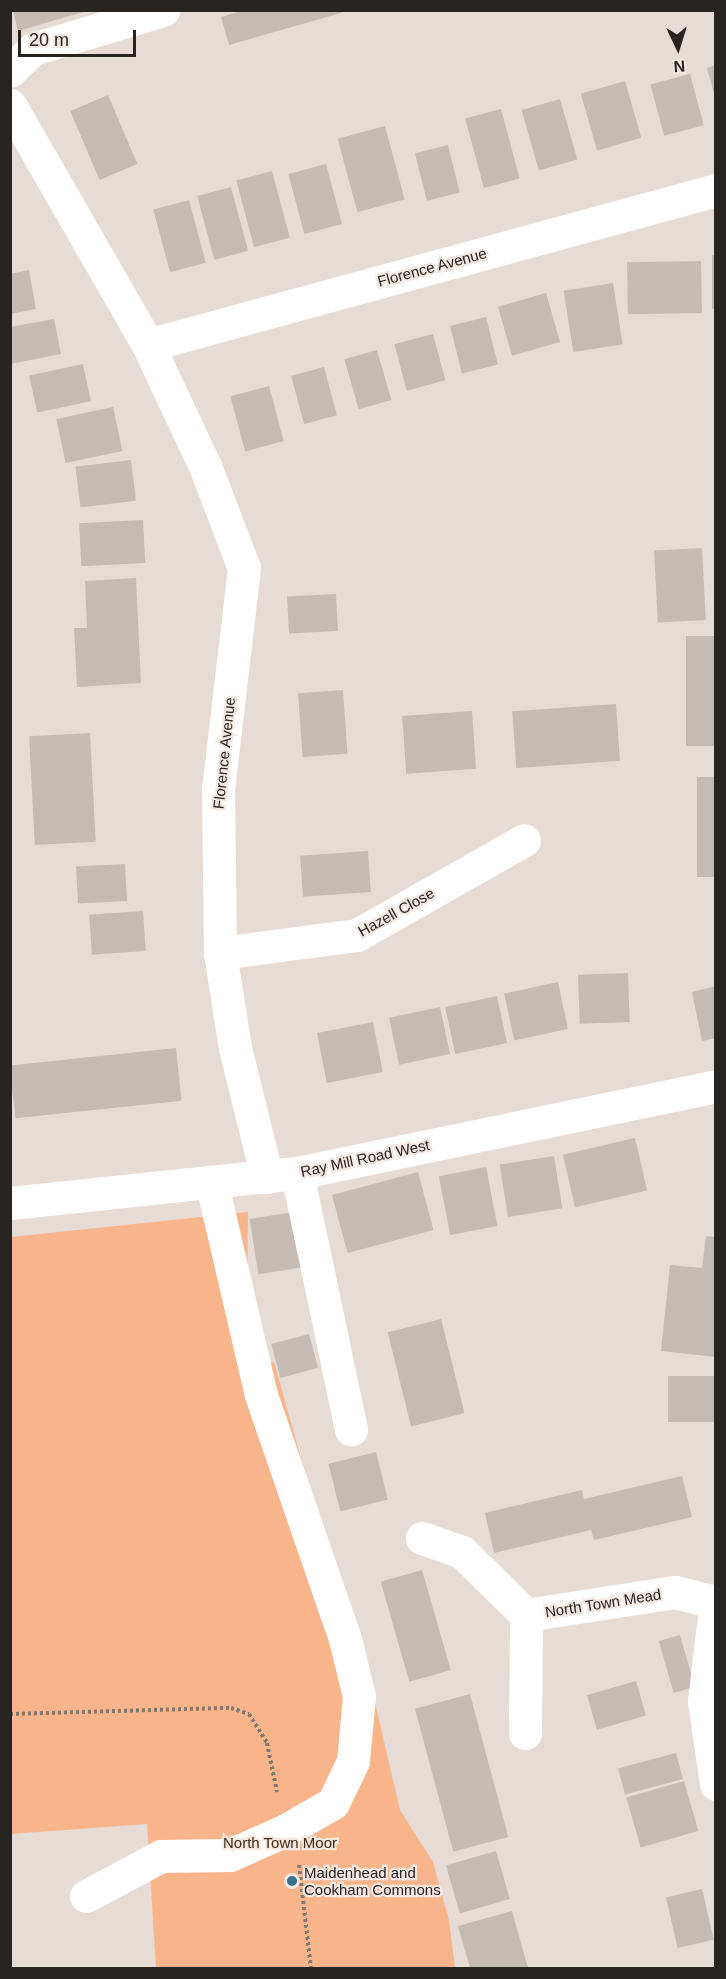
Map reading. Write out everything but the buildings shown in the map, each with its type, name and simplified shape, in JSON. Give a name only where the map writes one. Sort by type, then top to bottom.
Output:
[{"type":"street","points":[[10,71],[33,49],[163,10]]},
{"type":"street","name":"Florence Avenue","points":[[10,105],[148,345],[205,466],[244,568],[218,788],[220,953],[235,1048],[282,1175],[351,1430]]},
{"type":"street","name":"Florence Avenue","points":[[148,345],[716,190]]},
{"type":"street","name":"Hazell Close","points":[[220,953],[357,935],[524,840]]},
{"type":"street","name":"Ray Mill Road West","points":[[10,1203],[282,1175],[716,1086]]},
{"type":"street","points":[[86,1896],[161,1856],[230,1855],[286,1830],[333,1803],[353,1761],[359,1696],[345,1639],[261,1395],[212,1184]]},
{"type":"street","name":"North Town Mead","points":[[422,1539],[462,1552],[526,1615],[525,1733]]},
{"type":"street","name":"North Town Mead","points":[[526,1615],[675,1592],[715,1601]]},
{"type":"street","points":[[715,1601],[704,1701],[716,1784]]},
{"type":"path","points":[[10,1714],[231,1708],[249,1714],[267,1743],[286,1830],[299,1864],[311,1968]]},
{"type":"green space","name":"North Town Moor","points":[[248,1212],[247,1303],[263,1367],[274,1362],[306,1476],[358,1629],[400,1810],[433,1862],[449,1920],[455,1968],[156,1968],[147,1824],[11,1834],[11,1237]]},
{"type":"place","name":"Maidenhead and Cookham Commons","points":[[292,1881]]}]
